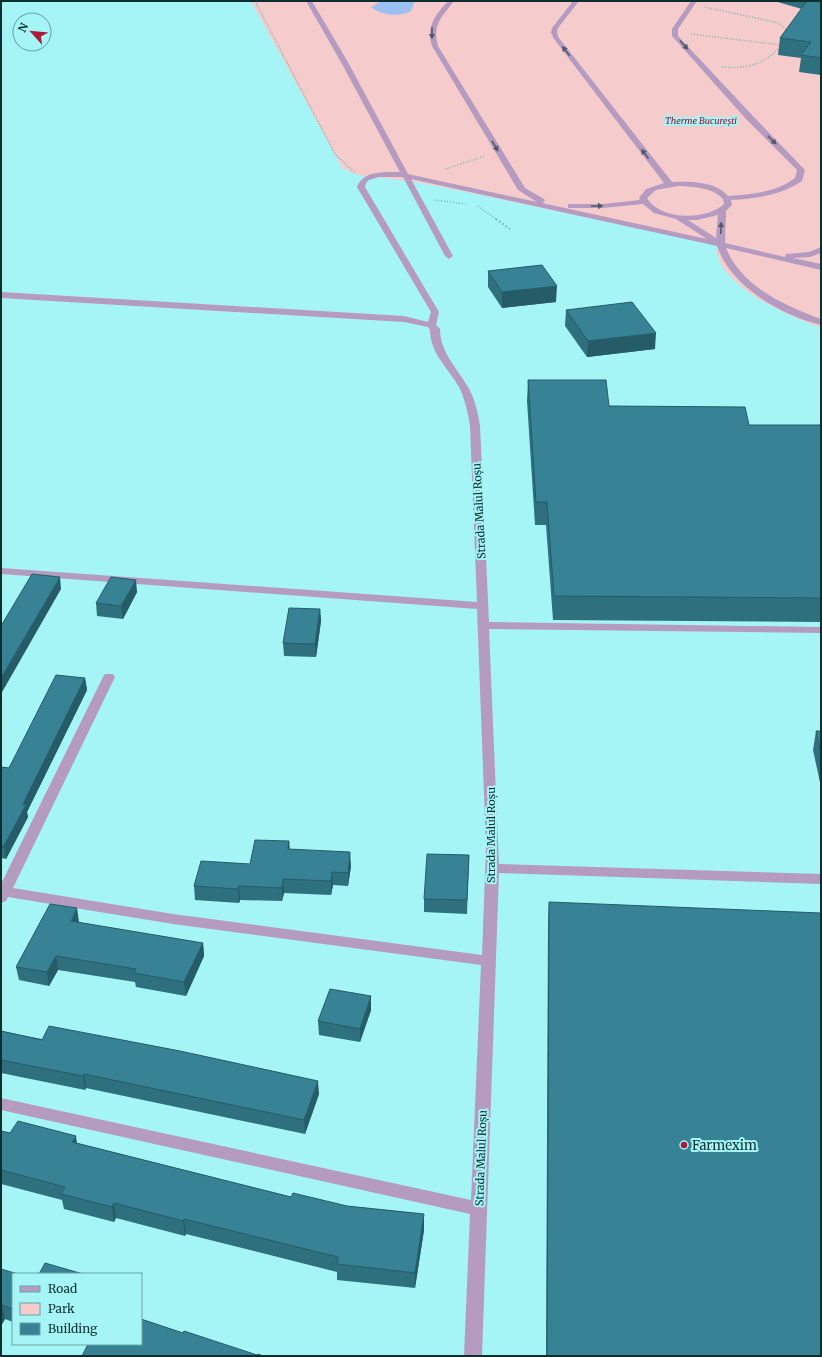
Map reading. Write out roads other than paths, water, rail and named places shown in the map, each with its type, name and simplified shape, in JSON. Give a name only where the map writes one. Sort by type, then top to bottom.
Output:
[{"type":"street","points":[[309,1],[346,62],[404,175],[449,256]]},
{"type":"street","points":[[451,1],[435,19],[432,27],[432,38],[498,152],[522,190],[536,199],[554,204],[581,207],[644,202],[656,212],[679,217],[704,216],[722,211],[728,205],[727,198]]},
{"type":"street","points":[[576,1],[555,28],[554,33],[556,38],[669,184]]},
{"type":"street","points":[[644,202],[643,198],[648,191],[669,184],[704,186],[727,198],[769,194],[784,190],[800,179],[801,170],[749,117],[675,36],[674,31],[692,3]]},
{"type":"street","name":"Strada Malul Roșu","points":[[404,175],[377,175],[363,181],[361,187],[435,312],[431,325],[435,329],[435,338],[439,350],[464,388],[473,412],[475,426],[493,848],[473,1356]]},
{"type":"street","points":[[404,175],[821,267]]},
{"type":"street","points":[[722,211],[721,245],[732,269],[751,286],[780,304],[821,322]]},
{"type":"street","points":[[679,217],[721,245]]},
{"type":"street","points":[[778,257],[810,254],[821,250]]},
{"type":"street","points":[[1,295],[404,319],[431,325]]},
{"type":"street","points":[[1,571],[483,606]]},
{"type":"street","points":[[484,625],[821,630]]},
{"type":"street","points":[[109,677],[2,894],[181,920],[488,961]]},
{"type":"street","points":[[492,868],[821,879]]},
{"type":"street","points":[[1,1104],[479,1209]]},
{"type":"water","points":[[381,1],[415,1],[411,11],[391,15],[380,12],[371,7]]},
{"type":"place","name":"Farmexim","points":[[684,1145]]},
{"type":"park label","name":"Therme București","points":[[701,120]]}]
